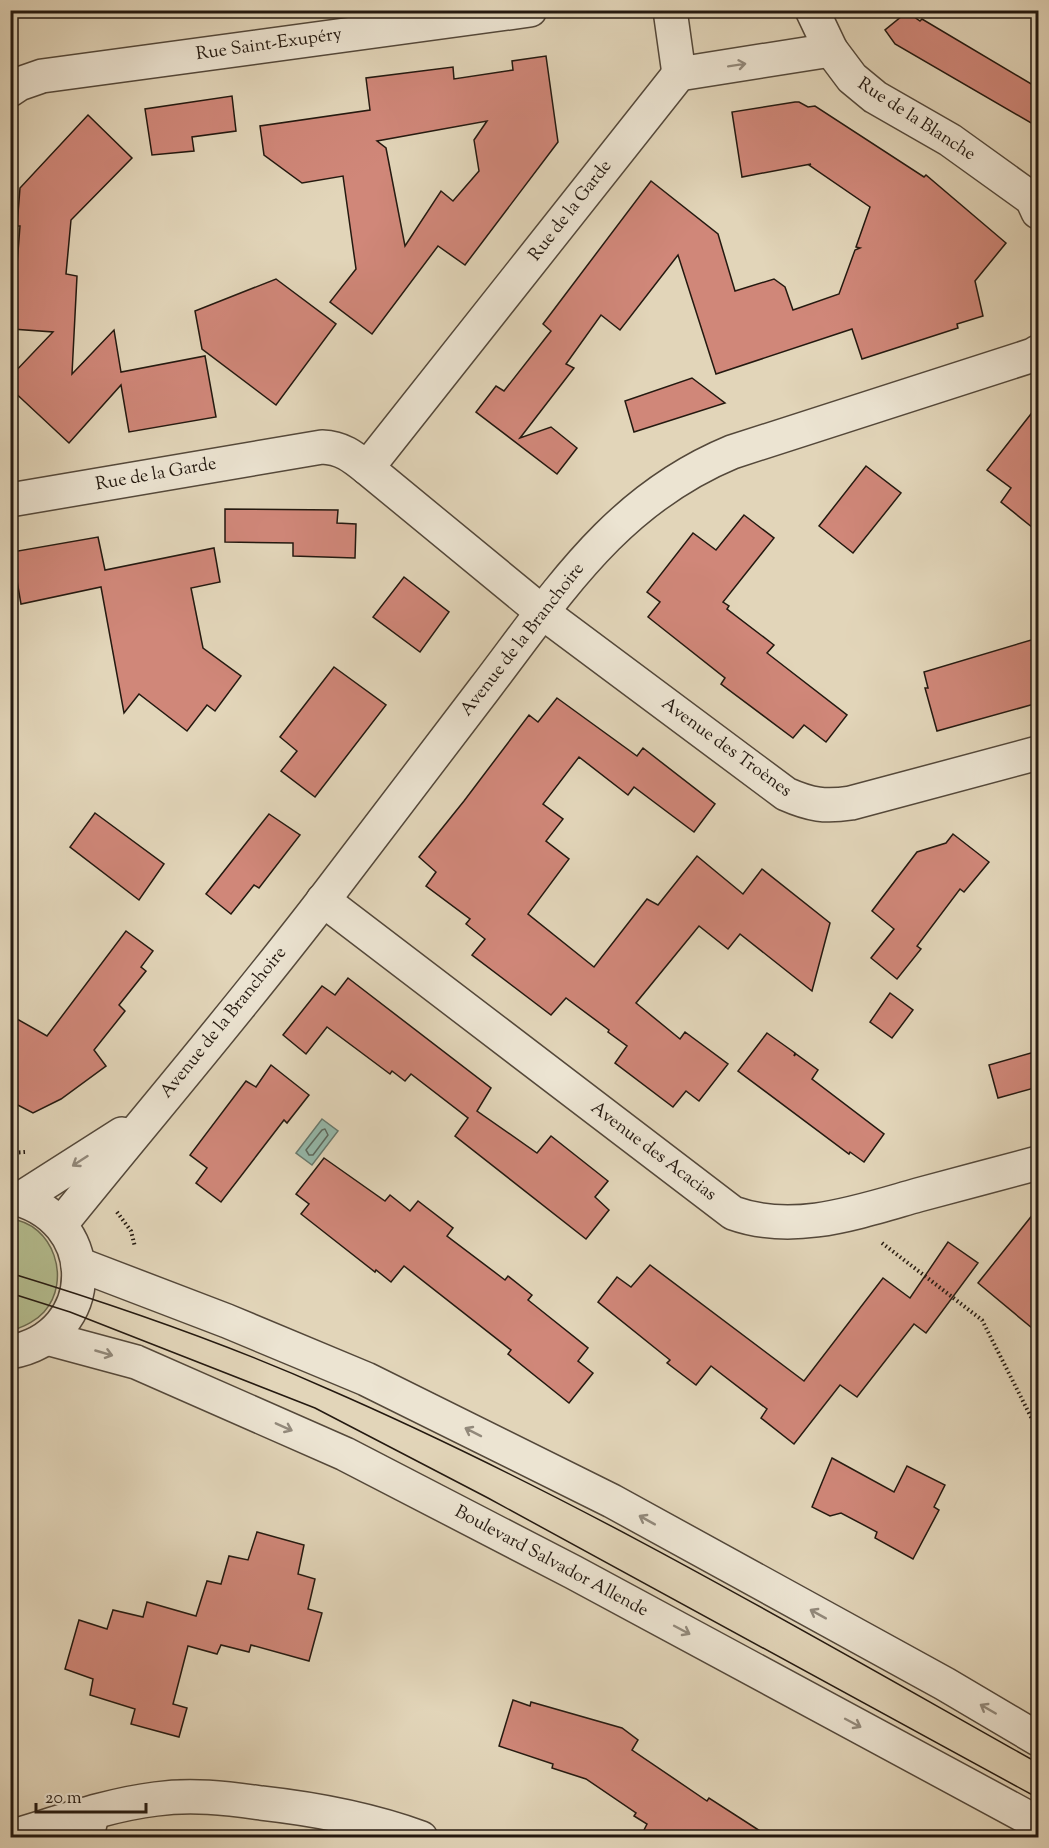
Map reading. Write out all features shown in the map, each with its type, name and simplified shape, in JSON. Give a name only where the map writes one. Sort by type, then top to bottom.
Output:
[{"type":"street","name":"Rue Saint-Exupéry","points":[[10,90],[19,84],[42,76],[530,10]]},
{"type":"street","points":[[670,10],[680,74],[831,50]]},
{"type":"street","name":"Rue de la Blanche","points":[[812,10],[831,50],[852,78],[875,97],[950,140],[1032,199],[1038,212]]},
{"type":"street","name":"Rue de la Garde","points":[[367,468],[680,74]]},
{"type":"street","name":"Avenue de la Branchoire","points":[[61,1224],[323,900],[542,612],[617,525],[644,502],[702,464],[732,452],[1038,352]]},
{"type":"street","name":"Rue de la Garde","points":[[10,500],[322,447],[335,448],[349,453],[542,612]]},
{"type":"street","name":"Avenue des Troènes","points":[[542,612],[786,794],[811,804],[824,806],[851,803],[1038,753]]},
{"type":"street","name":"Avenue des Acacias","points":[[323,900],[733,1214],[757,1221],[784,1223],[845,1215],[1038,1162]]},
{"type":"street","name":"Avenue de la Branchoire","points":[[15,1198],[147,1118]]},
{"type":"street","points":[[10,1353],[26,1349],[47,1338],[60,1326],[74,1303],[79,1278],[72,1243],[61,1224],[43,1209],[15,1198]]},
{"type":"street","points":[[78,1264],[227,1321],[366,1379],[612,1501],[945,1684],[1038,1739]]},
{"type":"street","name":"Boulevard Salvador Allende","points":[[47,1338],[136,1362],[345,1454],[584,1578],[1038,1823]]},
{"type":"street","points":[[10,1837],[98,1824],[156,1799],[214,1797],[301,1808],[390,1826],[421,1838]]},
{"type":"path","points":[[845,1215],[982,1320],[1038,1427]]},
{"type":"shaded area","points":[[10,1219],[25,1223],[38,1231],[54,1255],[57,1270],[57,1285],[44,1312],[33,1321],[12,1331]]},
{"type":"water","points":[[322,1119],[338,1131],[312,1165],[296,1153]]},
{"type":"building","points":[[907,12],[1038,88],[1038,127],[895,44],[885,30]]},
{"type":"building","points":[[546,56],[558,142],[465,265],[438,246],[372,334],[330,302],[356,269],[343,176],[302,183],[264,155],[260,126],[370,110],[366,78],[453,67],[454,79],[513,70],[512,61]],"holes":[[[487,121],[474,140],[479,171],[453,201],[441,191],[405,246],[386,148],[377,141]]]},
{"type":"building","points":[[232,96],[236,131],[192,137],[194,151],[152,155],[145,109]]},
{"type":"building","points":[[795,102],[808,107],[815,106],[924,177],[926,175],[1006,243],[975,281],[983,316],[957,324],[958,328],[862,359],[852,329],[716,374],[678,255],[620,330],[601,315],[566,364],[574,368],[520,438],[551,427],[577,448],[557,474],[476,412],[496,386],[504,391],[551,331],[543,324],[651,181],[718,234],[735,291],[774,279],[785,287],[793,310],[839,294],[855,250],[860,248],[856,247],[870,207],[809,165],[811,164],[742,177],[732,112]]},
{"type":"building","points":[[88,115],[132,158],[71,220],[66,274],[77,276],[72,374],[114,330],[121,372],[205,356],[216,417],[129,432],[121,385],[69,443],[10,388],[10,377],[53,332],[12,329],[20,226],[17,226],[20,188]]},
{"type":"building","points":[[276,279],[336,324],[276,405],[202,349],[195,311]]},
{"type":"building","points":[[692,378],[725,403],[634,432],[625,401]]},
{"type":"building","points":[[1038,405],[1038,532],[1001,502],[1011,488],[987,470]]},
{"type":"building","points":[[866,466],[901,493],[853,553],[819,526]]},
{"type":"building","points":[[225,509],[338,510],[337,523],[356,524],[355,558],[293,556],[293,543],[225,542]]},
{"type":"building","points":[[744,515],[774,538],[723,602],[729,606],[727,609],[774,645],[767,653],[847,715],[826,742],[804,725],[793,738],[721,684],[725,678],[648,617],[660,602],[647,592],[693,533],[716,550]]},
{"type":"building","points":[[98,537],[105,570],[214,548],[220,582],[191,588],[203,648],[241,676],[215,711],[207,705],[187,731],[139,694],[124,713],[101,587],[21,604],[12,552]]},
{"type":"building","points":[[404,577],[449,612],[420,652],[373,617]]},
{"type":"building","points":[[1038,638],[1038,703],[937,731],[925,688],[928,688],[924,672]]},
{"type":"building","points":[[334,667],[386,705],[315,797],[281,771],[297,751],[280,737]]},
{"type":"building","points":[[557,698],[637,756],[643,748],[715,804],[694,832],[634,787],[628,795],[579,757],[543,804],[563,819],[546,841],[569,859],[528,914],[594,967],[647,899],[658,905],[697,856],[743,894],[762,869],[830,923],[812,991],[740,934],[728,949],[699,926],[636,1003],[680,1039],[685,1032],[728,1064],[699,1101],[686,1091],[673,1107],[615,1063],[627,1046],[608,1032],[609,1030],[566,998],[551,1015],[472,955],[485,939],[466,924],[470,919],[426,886],[436,872],[419,857],[529,715],[538,722]]},
{"type":"building","points":[[95,813],[164,864],[139,900],[70,847]]},
{"type":"building","points":[[269,814],[300,835],[259,888],[254,885],[231,914],[206,894]]},
{"type":"building","points":[[953,834],[989,862],[964,892],[960,889],[917,946],[921,949],[897,979],[871,958],[894,929],[872,911],[917,852],[946,843]]},
{"type":"building","points":[[126,931],[153,951],[141,967],[146,971],[119,1005],[125,1011],[94,1050],[106,1066],[61,1099],[33,1113],[10,1101],[10,1015],[47,1036]]},
{"type":"building","points":[[348,978],[491,1088],[477,1111],[537,1153],[551,1136],[608,1181],[595,1197],[609,1210],[586,1239],[455,1136],[468,1118],[411,1074],[405,1081],[392,1071],[390,1074],[327,1027],[306,1054],[283,1035],[322,986],[335,995]]},
{"type":"building","points":[[890,993],[913,1010],[892,1038],[870,1022]]},
{"type":"building","points":[[767,1033],[795,1053],[794,1056],[796,1054],[818,1070],[812,1079],[884,1134],[864,1162],[850,1152],[849,1154],[738,1071]]},
{"type":"building","points":[[1038,1051],[1038,1087],[998,1098],[989,1065]]},
{"type":"building","points":[[271,1065],[309,1095],[287,1123],[284,1120],[221,1202],[196,1183],[207,1168],[190,1155],[246,1081],[256,1087]]},
{"type":"building","points":[[324,1158],[385,1201],[390,1195],[410,1211],[418,1201],[453,1228],[447,1236],[505,1280],[508,1276],[532,1295],[528,1300],[588,1348],[578,1361],[593,1373],[569,1403],[508,1354],[511,1350],[404,1266],[391,1282],[301,1214],[309,1204],[296,1194]]},
{"type":"building","points":[[1038,1208],[1038,1333],[978,1283]]},
{"type":"building","points":[[948,1242],[978,1263],[926,1333],[914,1324],[857,1397],[840,1385],[794,1444],[761,1418],[767,1409],[711,1366],[696,1385],[667,1363],[670,1360],[598,1302],[617,1277],[631,1287],[650,1265],[804,1381],[883,1278],[910,1298]]},
{"type":"building","points":[[832,1458],[894,1492],[907,1466],[945,1485],[934,1507],[939,1510],[913,1559],[875,1538],[877,1532],[841,1513],[830,1516],[812,1507]]},
{"type":"building","points":[[257,1532],[304,1545],[298,1574],[315,1579],[308,1609],[322,1613],[309,1661],[251,1645],[249,1652],[221,1645],[217,1654],[188,1646],[173,1704],[187,1708],[179,1737],[131,1724],[135,1709],[90,1695],[93,1679],[65,1669],[79,1620],[107,1629],[113,1610],[143,1617],[147,1602],[196,1616],[207,1581],[221,1584],[229,1556],[248,1560]]},
{"type":"building","points":[[513,1700],[530,1706],[531,1702],[622,1728],[638,1740],[632,1750],[707,1801],[709,1798],[771,1838],[640,1838],[647,1824],[634,1816],[636,1813],[586,1779],[552,1768],[553,1764],[499,1746]]},
{"type":"tram line","points":[[10,1273],[131,1312],[211,1341],[289,1372],[420,1430],[688,1567],[1038,1763]]},
{"type":"tram line","points":[[10,1293],[70,1312],[315,1408],[488,1498],[1038,1798]]}]
